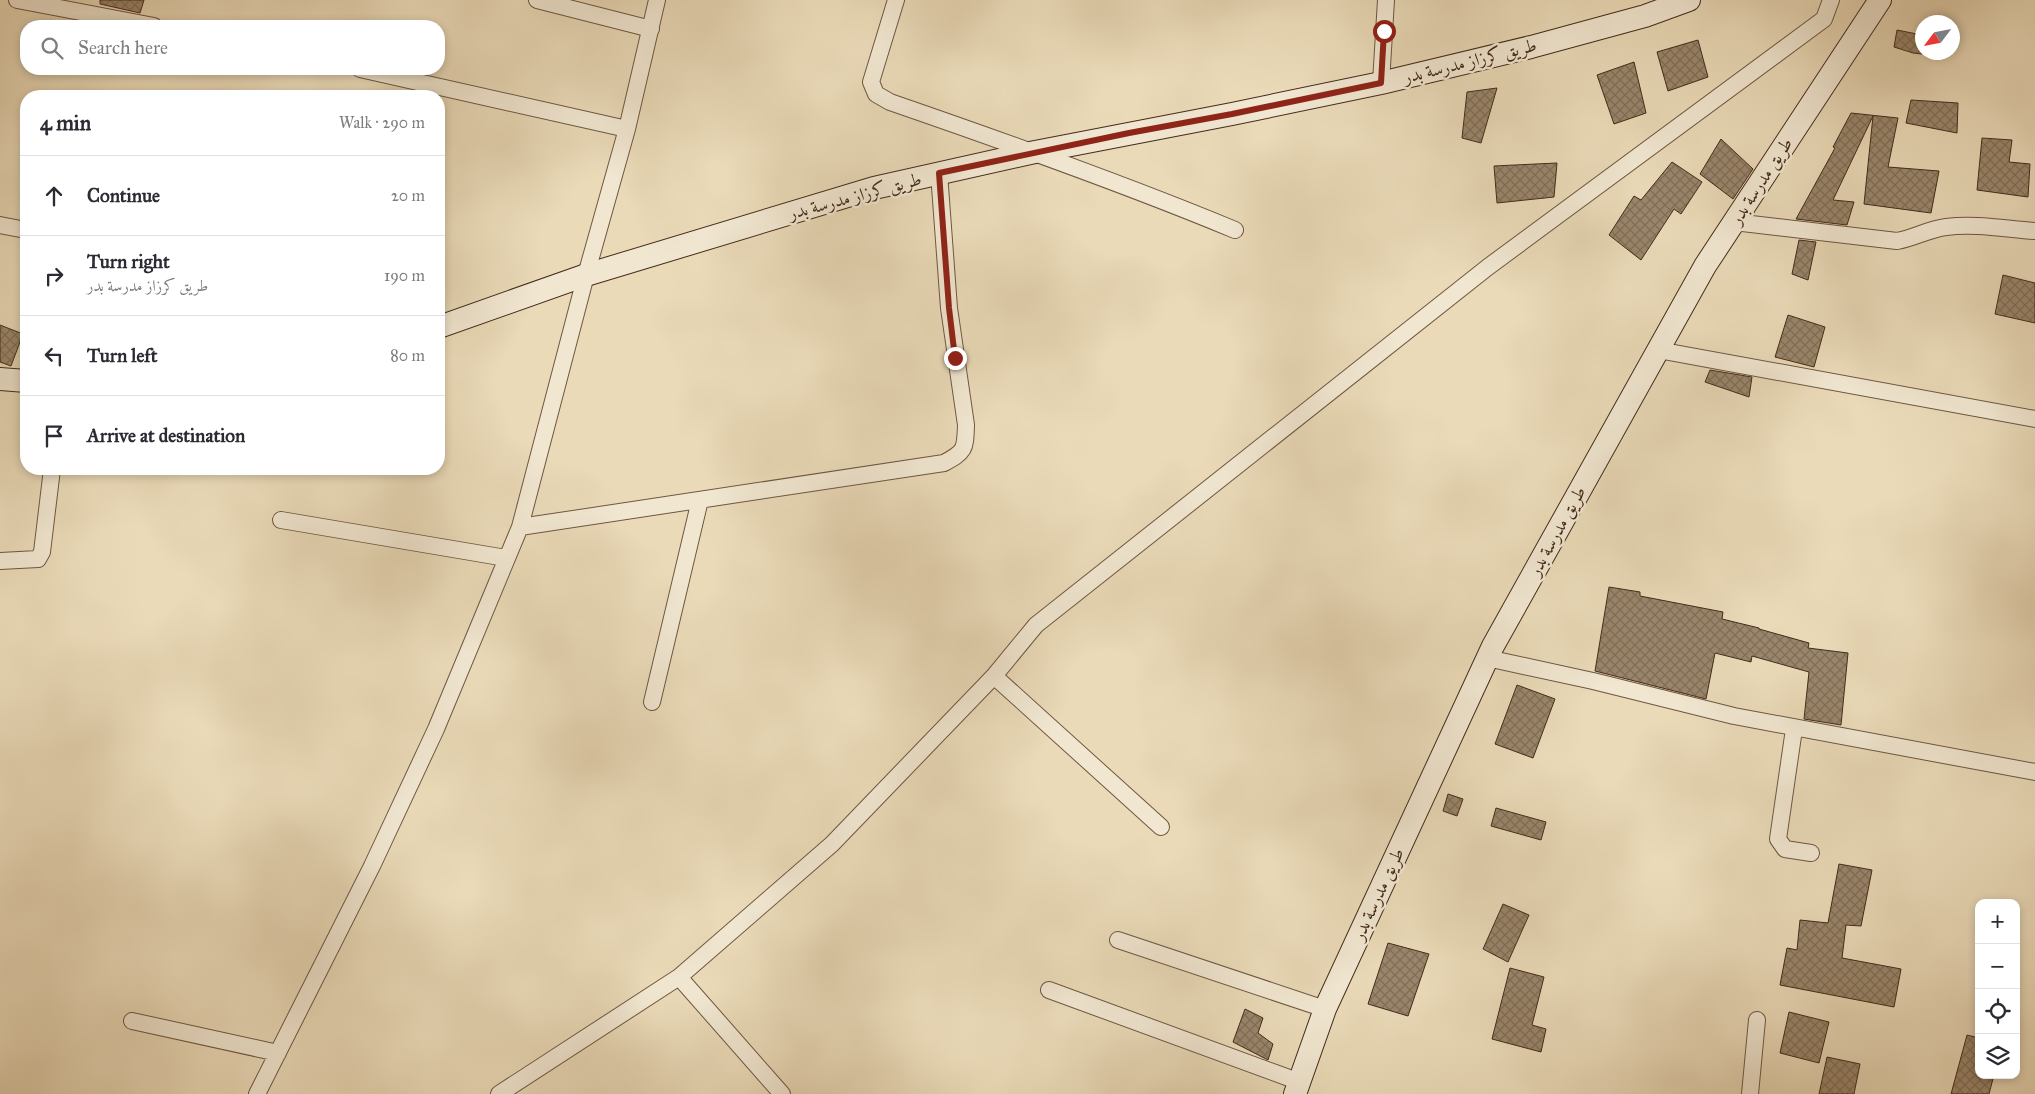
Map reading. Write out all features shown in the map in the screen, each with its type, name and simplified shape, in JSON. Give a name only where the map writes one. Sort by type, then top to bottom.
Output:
[{"type":"street","points":[[17,0],[122,20]]},
{"type":"street","points":[[536,0],[651,29]]},
{"type":"street","points":[[257,1094],[372,866],[436,729],[520,527],[586,275],[627,129],[658,0]]},
{"type":"street","points":[[896,0],[871,82],[876,94],[890,102],[1035,152],[1155,197],[1235,230]]},
{"type":"street","points":[[1381,83],[1386,0]]},
{"type":"street","name":"طريق كرزاز مدرسة بدر","points":[[445,325],[586,275],[874,188],[1035,152],[1381,83],[1531,47],[1636,19],[1689,0]]},
{"type":"street","points":[[499,1094],[679,977],[832,844],[994,676],[1036,625],[1488,267],[1824,19],[1832,0]]},
{"type":"street","name":"طريق مدرسة بدر","points":[[1298,1088],[1325,1009],[1487,658],[1704,266],[1880,0]]},
{"type":"street","points":[[387,75],[627,129]]},
{"type":"street","points":[[520,527],[944,463],[961,454],[965,444],[966,425],[949,308],[939,173]]},
{"type":"street","points":[[1734,222],[1897,240],[1914,238],[1937,228],[1958,225],[2035,231]]},
{"type":"street","points":[[0,225],[20,229]]},
{"type":"street","points":[[1658,350],[2035,419]]},
{"type":"street","points":[[0,379],[20,381]]},
{"type":"street","points":[[0,561],[38,559],[42,552],[51,475]]},
{"type":"street","points":[[652,702],[700,500]]},
{"type":"street","points":[[281,520],[506,558]]},
{"type":"street","points":[[1487,658],[1794,729],[2035,772]]},
{"type":"street","points":[[994,676],[1161,827]]},
{"type":"street","points":[[1794,729],[1778,839],[1785,849],[1811,853]]},
{"type":"street","points":[[1118,940],[1325,1009]]},
{"type":"street","points":[[679,977],[782,1094]]},
{"type":"street","points":[[1049,990],[1298,1088]]},
{"type":"street","points":[[1750,1094],[1757,1020]]},
{"type":"street","points":[[132,1021],[278,1053]]},
{"type":"building","points":[[100,0],[144,0],[140,13],[100,4]]},
{"type":"building","points":[[1897,30],[1915,34],[1915,53],[1894,47]]},
{"type":"building","points":[[1698,40],[1708,77],[1668,91],[1657,52]]},
{"type":"building","points":[[1634,62],[1646,113],[1614,124],[1597,75]]},
{"type":"building","points":[[1497,88],[1481,143],[1462,138],[1467,92]]},
{"type":"building","points":[[1911,100],[1958,103],[1957,133],[1906,123]]},
{"type":"building","points":[[1851,113],[1898,118],[1888,167],[1939,171],[1931,213],[1864,204],[1873,116],[1833,200],[1854,202],[1847,225],[1796,219],[1835,148],[1833,147]]},
{"type":"building","points":[[1982,138],[2012,140],[2009,162],[2030,164],[2028,197],[1977,190]]},
{"type":"building","points":[[1721,139],[1753,169],[1733,199],[1700,174]]},
{"type":"building","points":[[1672,162],[1702,182],[1681,214],[1674,209],[1641,260],[1609,235],[1634,196],[1641,200]]},
{"type":"building","points":[[1557,163],[1554,197],[1497,203],[1494,166]]},
{"type":"building","points":[[1799,240],[1816,242],[1808,280],[1792,274]]},
{"type":"building","points":[[2003,275],[2035,283],[2035,323],[1995,314]]},
{"type":"building","points":[[1788,315],[1825,327],[1814,367],[1775,357]]},
{"type":"building","points":[[0,325],[20,333],[20,342],[11,366],[0,362]]},
{"type":"building","points":[[1710,370],[1752,377],[1749,397],[1705,382]]},
{"type":"building","points":[[1609,587],[1640,592],[1640,596],[1723,612],[1722,619],[1809,643],[1808,648],[1848,653],[1841,725],[1804,719],[1809,672],[1752,656],[1751,662],[1715,653],[1706,699],[1595,671]]},
{"type":"building","points":[[1517,685],[1555,699],[1533,758],[1495,744]]},
{"type":"building","points":[[1448,794],[1463,799],[1457,816],[1443,811]]},
{"type":"building","points":[[1496,808],[1546,822],[1541,840],[1491,826]]},
{"type":"building","points":[[1839,864],[1872,870],[1861,926],[1846,925],[1842,958],[1901,969],[1894,1007],[1780,985],[1787,948],[1797,950],[1800,920],[1828,923]]},
{"type":"building","points":[[1503,904],[1529,915],[1508,962],[1483,949]]},
{"type":"building","points":[[1388,943],[1429,954],[1408,1016],[1368,1004]]},
{"type":"building","points":[[1510,968],[1544,977],[1532,1025],[1546,1029],[1541,1052],[1492,1039]]},
{"type":"building","points":[[1245,1009],[1263,1018],[1258,1033],[1273,1044],[1268,1060],[1233,1042]]},
{"type":"building","points":[[1789,1012],[1829,1022],[1819,1063],[1780,1053]]},
{"type":"building","points":[[1967,1035],[1975,1037],[1975,1079],[1993,1079],[1989,1094],[1951,1094]]},
{"type":"building","points":[[1827,1057],[1860,1064],[1854,1094],[1819,1094]]},
{"type":"route","points":[[955,358],[949,308],[939,173],[1381,83],[1384,31]]}]
